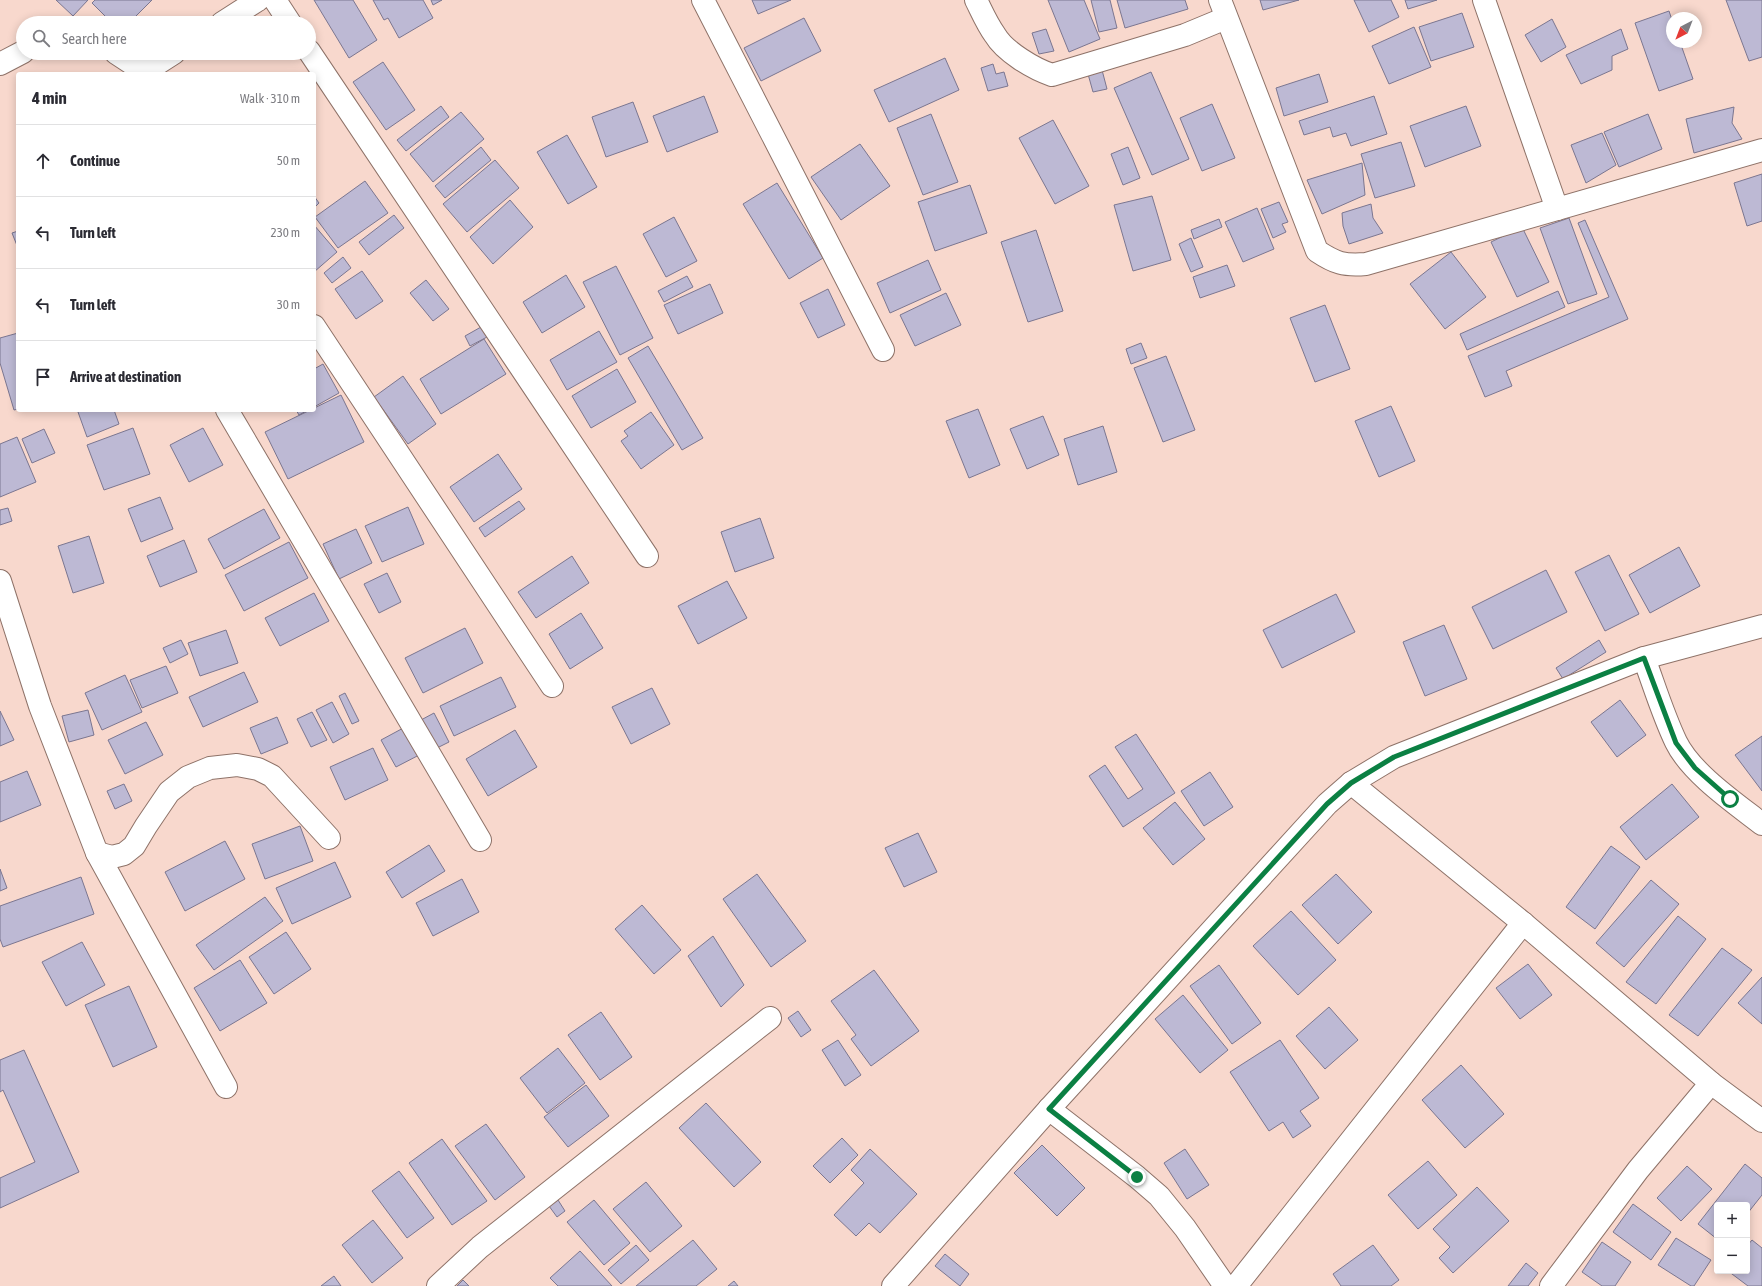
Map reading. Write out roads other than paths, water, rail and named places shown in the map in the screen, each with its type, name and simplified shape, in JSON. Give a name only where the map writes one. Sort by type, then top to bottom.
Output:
[{"type":"street","points":[[233,16],[258,0]]},
{"type":"street","points":[[275,0],[285,16]]},
{"type":"street","points":[[703,0],[884,350]]},
{"type":"street","points":[[976,0],[995,37],[1016,56],[1041,71],[1052,74],[1185,35],[1223,9],[1317,251],[1330,260],[1347,265],[1366,264],[1762,150]]},
{"type":"street","points":[[1484,0],[1557,209]]},
{"type":"street","points":[[1,62],[16,55]]},
{"type":"street","points":[[127,60],[145,72]]},
{"type":"street","points":[[148,72],[165,60]]},
{"type":"street","points":[[315,60],[647,556]]},
{"type":"street","points":[[316,329],[552,686]]},
{"type":"street","points":[[229,412],[480,840]]},
{"type":"street","points":[[0,581],[40,706],[97,853],[226,1087]]},
{"type":"street","points":[[893,1286],[1049,1109],[1327,804],[1351,783],[1394,757],[1644,658],[1762,626]]},
{"type":"street","points":[[1644,658],[1676,743],[1695,768],[1730,799],[1762,824]]},
{"type":"street","points":[[97,853],[112,857],[124,854],[134,846],[169,792],[188,777],[210,768],[237,765],[258,769],[272,776],[329,838]]},
{"type":"street","points":[[1351,783],[1523,923],[1711,1083],[1762,1121]]},
{"type":"street","points":[[1236,1286],[1523,923]]},
{"type":"street","points":[[438,1286],[480,1247],[770,1018]]},
{"type":"street","points":[[1551,1286],[1638,1170],[1711,1083]]},
{"type":"street","points":[[1049,1109],[1137,1177],[1159,1196],[1185,1228],[1225,1286]]}]
